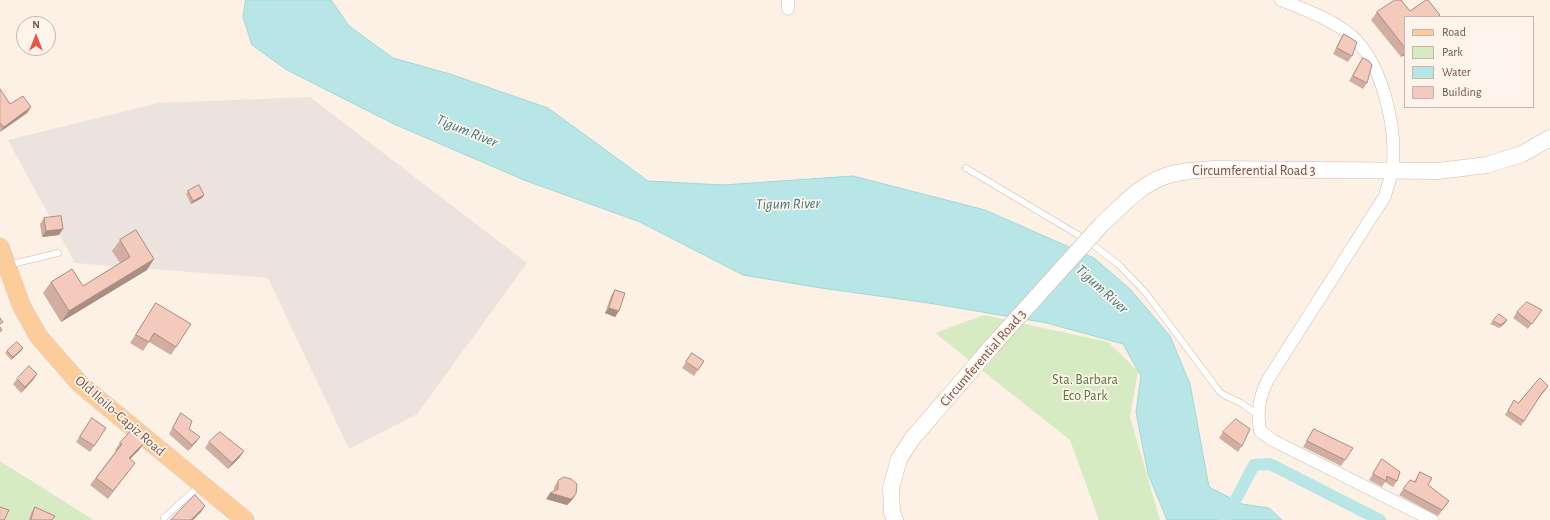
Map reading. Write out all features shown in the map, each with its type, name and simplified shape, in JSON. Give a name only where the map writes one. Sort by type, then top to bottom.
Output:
[{"type":"main road","name":"Circumferential Road 3","points":[[895,520],[892,512],[891,488],[899,459],[912,439],[1102,224],[1138,190],[1158,178],[1187,171],[1216,169],[1438,172],[1487,165],[1522,154],[1550,138]]},
{"type":"main road","name":"Old Iloilo-Capiz Road","points":[[0,247],[22,307],[39,337],[80,384],[245,520]]},
{"type":"street","points":[[1281,0],[1343,29],[1356,40],[1372,62],[1385,91],[1392,148],[1392,171],[1385,196],[1267,381],[1260,398],[1258,415],[1260,431],[1274,441],[1432,520]]},
{"type":"lane","points":[[966,168],[1085,239],[1118,264],[1146,293],[1219,390],[1224,395],[1241,403],[1258,415]]},
{"type":"lane","points":[[6,266],[58,253]]},
{"type":"lane","points":[[164,518],[201,484]]},
{"type":"shaded area","points":[[310,97],[527,263],[417,414],[349,449],[268,278],[75,263],[8,140],[159,103]]},
{"type":"green space","name":"Sta. Barbara Eco Park","points":[[984,315],[1108,342],[1138,371],[1130,417],[1160,520],[1099,520],[1070,440],[935,333]]},
{"type":"green space","points":[[0,461],[92,519],[93,520],[0,520]]},
{"type":"water","name":"Tigum River","points":[[246,0],[331,0],[349,26],[393,58],[450,74],[548,108],[648,181],[723,185],[853,176],[985,210],[1094,258],[1130,289],[1170,336],[1190,384],[1209,487],[1242,504],[1269,508],[1282,520],[1167,520],[1148,474],[1136,412],[1141,376],[1123,344],[1047,323],[929,303],[821,288],[743,275],[640,222],[524,180],[394,124],[287,70],[252,45],[243,17]]},
{"type":"building","points":[[1395,0],[1401,0],[1410,11],[1428,0],[1440,15],[1404,16],[1404,47],[1377,12]]},
{"type":"building","points":[[1344,34],[1357,42],[1352,56],[1337,48]]},
{"type":"building","points":[[1363,58],[1369,61],[1372,65],[1367,83],[1353,76]]},
{"type":"building","points":[[0,89],[10,104],[23,96],[31,107],[4,127],[0,123]]},
{"type":"building","points":[[199,185],[204,195],[193,201],[188,191]]},
{"type":"building","points":[[61,216],[63,229],[46,231],[44,218]]},
{"type":"building","points":[[136,230],[154,259],[69,311],[51,282],[72,269],[83,286],[130,257],[120,240]]},
{"type":"building","points":[[615,290],[625,293],[619,311],[609,308]]},
{"type":"building","points":[[1527,302],[1542,310],[1532,324],[1517,312]]},
{"type":"building","points":[[156,303],[191,324],[176,347],[154,333],[149,342],[136,335]]},
{"type":"building","points":[[1499,314],[1507,320],[1501,325],[1493,321]]},
{"type":"building","points":[[17,342],[23,348],[13,357],[7,351]]},
{"type":"building","points":[[692,353],[704,361],[698,370],[686,362]]},
{"type":"building","points":[[29,366],[37,374],[25,387],[17,379]]},
{"type":"building","points":[[1540,378],[1548,386],[1524,421],[1508,411],[1514,400],[1518,403]]},
{"type":"building","points":[[181,413],[192,421],[189,429],[200,437],[192,445],[173,428]]},
{"type":"building","points":[[92,418],[106,428],[94,446],[80,437]]},
{"type":"building","points":[[1236,419],[1250,429],[1242,446],[1223,432]]},
{"type":"building","points":[[1314,429],[1353,448],[1345,460],[1307,441]]},
{"type":"building","points":[[132,430],[145,442],[129,458],[135,463],[113,491],[96,478],[122,444],[120,443]]},
{"type":"building","points":[[220,432],[244,451],[232,463],[209,442]]},
{"type":"building","points":[[1382,459],[1400,472],[1397,481],[1387,476],[1386,481],[1373,474]]},
{"type":"building","points":[[1420,472],[1432,478],[1428,485],[1449,501],[1442,510],[1403,489],[1410,480],[1415,482]]},
{"type":"building","points":[[564,477],[571,479],[577,484],[576,494],[571,499],[550,493],[558,489],[558,481]]},
{"type":"building","points":[[195,495],[205,506],[191,520],[171,520]]},
{"type":"building","points":[[0,507],[9,510],[4,520],[0,520]]},
{"type":"building","points":[[35,507],[55,516],[52,520],[31,520]]},
{"type":"waterway","points":[[1225,520],[1254,465],[1270,464],[1380,520]]}]
